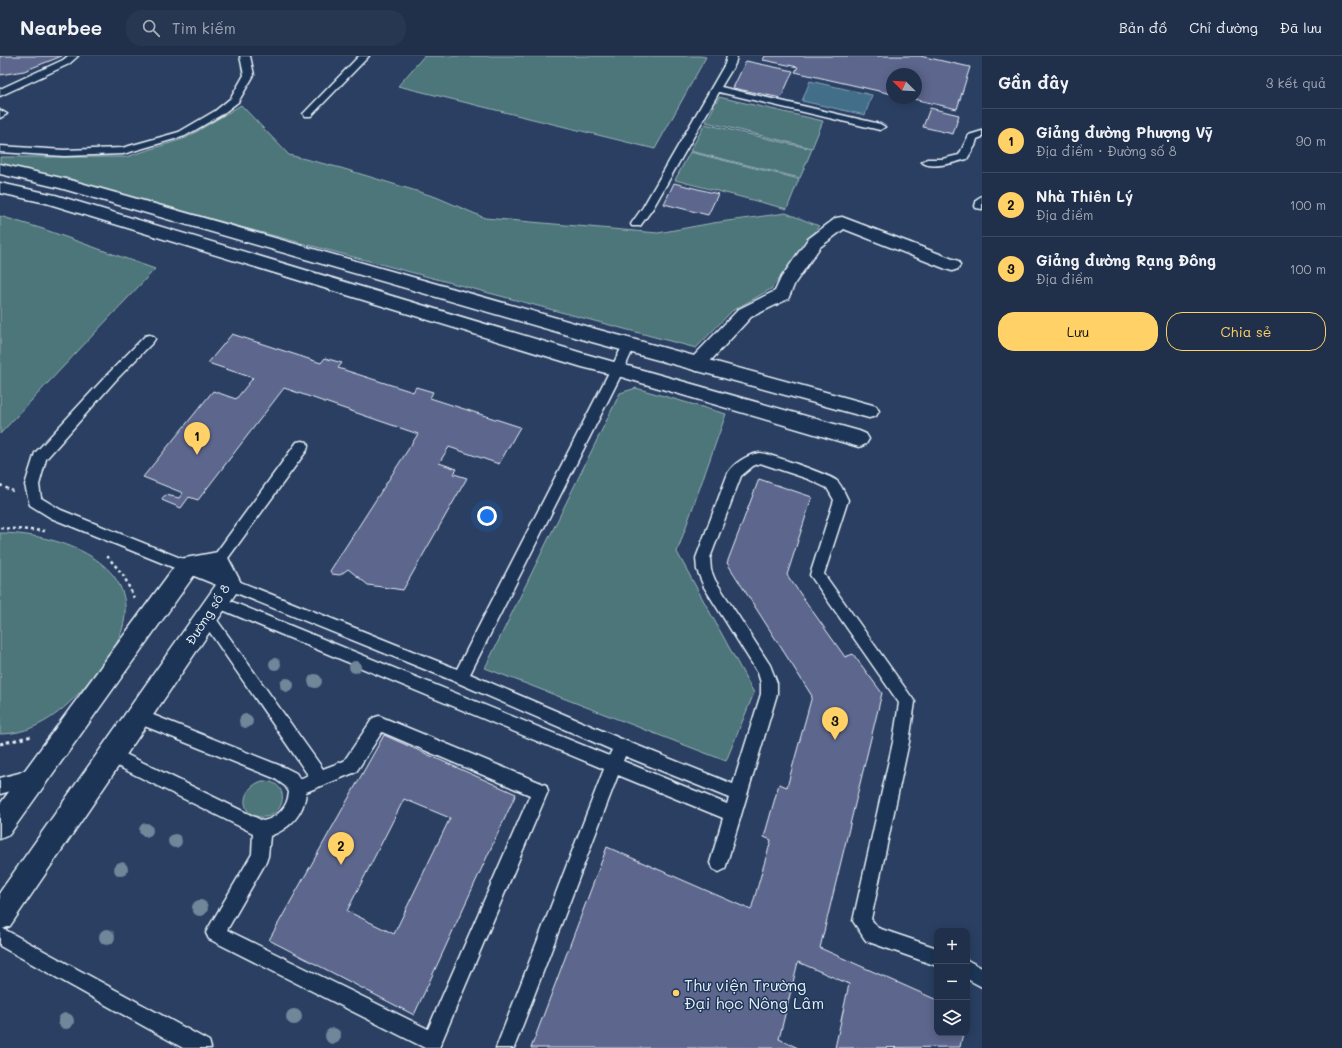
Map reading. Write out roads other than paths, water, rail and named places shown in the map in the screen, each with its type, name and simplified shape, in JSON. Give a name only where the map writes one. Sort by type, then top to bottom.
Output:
[{"type":"street","points":[[0,169],[64,184],[592,335],[869,411]]},
{"type":"street","points":[[0,188],[49,199],[582,360],[618,369],[859,439]]},
{"type":"street","points":[[697,364],[744,313],[782,295],[787,282],[814,243],[842,222],[952,264]]},
{"type":"street","points":[[582,360],[593,356],[599,345],[592,335]]},
{"type":"street","points":[[0,826],[188,566],[218,561]]},
{"type":"street","name":"Đường số 8","points":[[0,916],[218,601],[218,561]]},
{"type":"lane","points":[[0,93],[66,62],[73,56]]},
{"type":"lane","points":[[0,149],[64,153],[123,151],[182,134],[218,113],[235,100],[249,75],[245,56]]},
{"type":"lane","points":[[308,114],[364,56]]},
{"type":"lane","points":[[636,224],[648,208],[716,89],[730,64],[732,56]]},
{"type":"lane","points":[[716,89],[880,127]]},
{"type":"lane","points":[[927,162],[942,162],[963,156],[970,146],[973,137],[982,134]]},
{"type":"lane","points":[[149,339],[111,378],[40,457],[32,484],[35,501],[56,514],[188,566],[218,601],[320,778]]},
{"type":"lane","points":[[461,677],[629,345]]},
{"type":"lane","points":[[218,561],[302,446]]},
{"type":"lane","points":[[718,863],[769,694],[769,683],[765,670],[709,583],[704,570],[703,558],[735,472],[748,462],[760,458],[813,475],[832,484],[840,500],[817,575],[907,702],[901,742],[862,921],[872,935],[934,957]]},
{"type":"lane","points":[[218,601],[461,677],[620,746],[738,794]]},
{"type":"lane","points":[[218,601],[732,814]]},
{"type":"lane","points":[[111,756],[262,829],[275,826],[288,816],[297,800],[297,788],[291,779],[280,773],[138,716]]},
{"type":"lane","points":[[262,829],[260,856],[215,933],[432,1041],[540,791],[378,724],[350,767],[297,788]]},
{"type":"lane","points":[[505,1048],[620,746]]},
{"type":"lane","points":[[0,786],[22,780],[39,772]]},
{"type":"lane","points":[[0,936],[202,1048]]},
{"type":"lane","points":[[970,971],[982,978]]},
{"type":"water","points":[[810,81],[872,95],[865,115],[802,101]]},
{"type":"place","name":"Giảng đường Phượng Vỹ","points":[[197,455]]},
{"type":"place","name":"Giảng đường Rạng Đông","points":[[835,740]]},
{"type":"place","name":"Nhà Thiên Lý","points":[[341,865]]},
{"type":"place","name":"Thư viện Trường Đại học Nông Lâm","points":[[676,993]]}]
